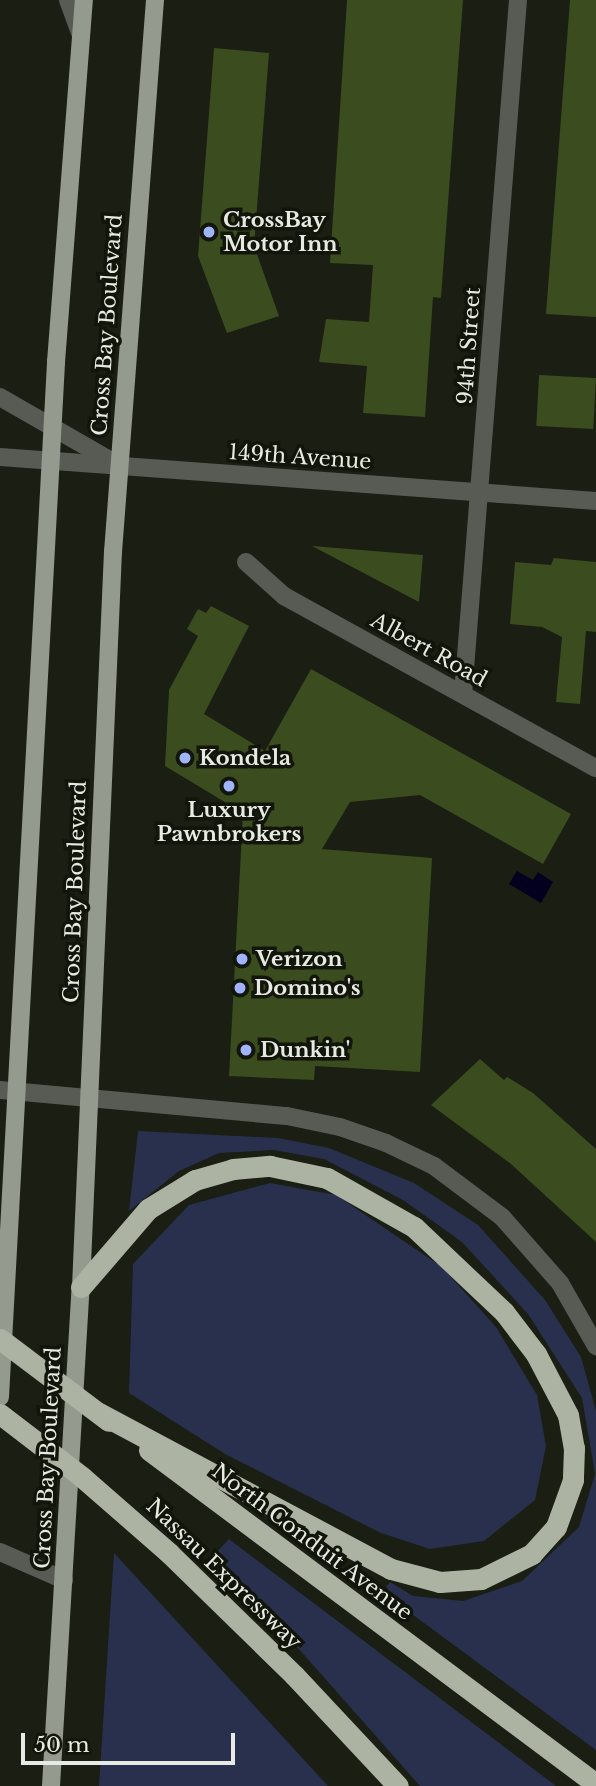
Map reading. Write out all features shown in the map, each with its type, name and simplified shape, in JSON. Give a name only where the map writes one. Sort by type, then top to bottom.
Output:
[{"type":"highway","points":[[81,1287],[148,1209],[195,1180],[270,1166],[327,1178],[414,1227],[504,1312],[560,1396],[572,1430],[575,1465],[563,1513],[532,1554],[481,1579],[440,1582],[391,1569],[99,1413]]},
{"type":"highway","name":"North Conduit Avenue","points":[[0,1339],[594,1783]]},
{"type":"highway","name":"Nassau Expressway","points":[[0,1414],[82,1477],[169,1553],[294,1675],[398,1786]]},
{"type":"main road","points":[[0,1397],[7,1268],[8,1091],[84,0]]},
{"type":"main road","name":"Cross Bay Boulevard","points":[[51,1786],[81,1287],[119,466],[155,0]]},
{"type":"street","points":[[68,0],[81,35]]},
{"type":"street","name":"94th Street","points":[[463,694],[518,0]]},
{"type":"street","points":[[0,397],[119,466]]},
{"type":"street","name":"149th Avenue","points":[[0,457],[596,501]]},
{"type":"street","name":"Albert Road","points":[[247,562],[284,596],[596,768]]},
{"type":"street","points":[[8,1091],[89,1101],[288,1116],[340,1127],[409,1154],[481,1198],[523,1238],[560,1283],[596,1346]]},
{"type":"street","points":[[0,1552],[64,1580]]},
{"type":"shaded area","points":[[517,871],[533,880],[538,872],[553,882],[541,903],[509,884]]},
{"type":"shaded area","points":[[138,1131],[278,1138],[329,1148],[414,1183],[478,1225],[545,1300],[581,1357],[596,1411],[596,1750],[382,1592],[390,1582],[413,1596],[463,1601],[522,1581],[579,1527],[595,1474],[582,1398],[528,1314],[462,1242],[403,1200],[324,1159],[274,1150],[219,1153],[179,1171],[129,1211]]},
{"type":"shaded area","points":[[270,1183],[336,1195],[442,1267],[496,1327],[537,1395],[546,1446],[535,1500],[484,1541],[430,1549],[381,1533],[225,1454],[129,1393],[133,1264],[189,1205]]},
{"type":"shaded area","points":[[229,1539],[556,1786],[420,1786],[215,1554]]},
{"type":"shaded area","points":[[114,1553],[328,1786],[99,1786]]},
{"type":"building","points":[[347,0],[463,0],[441,298],[433,297],[425,417],[363,413],[367,366],[319,362],[326,319],[369,322],[373,265],[330,263]]},
{"type":"building","points":[[570,0],[596,0],[596,317],[546,314]]},
{"type":"building","points":[[214,48],[269,53],[254,246],[279,316],[227,333],[198,256]]},
{"type":"building","points":[[539,375],[596,378],[593,429],[536,426]]},
{"type":"building","points":[[312,546],[423,555],[419,602]]},
{"type":"building","points":[[554,558],[596,562],[596,632],[586,631],[580,704],[556,702],[562,637],[542,627],[510,624],[515,562],[551,565]]},
{"type":"building","points":[[211,606],[249,626],[204,714],[265,751],[311,669],[571,814],[543,864],[420,795],[350,802],[322,849],[432,858],[420,1072],[315,1066],[314,1080],[229,1076],[243,813],[165,766],[169,690],[198,636],[187,629],[198,609],[206,613]]},
{"type":"building","points":[[480,1059],[504,1080],[507,1077],[533,1093],[596,1149],[596,1242],[511,1164],[431,1105]]},
{"type":"place","name":"CrossBay Motor Inn","points":[[209,232]]},
{"type":"place","name":"Kondela","points":[[185,758]]},
{"type":"place","name":"Luxury Pawnbrokers","points":[[229,786]]},
{"type":"place","name":"Verizon","points":[[242,959]]},
{"type":"place","name":"Domino's","points":[[240,988]]},
{"type":"place","name":"Dunkin'","points":[[246,1050]]}]
